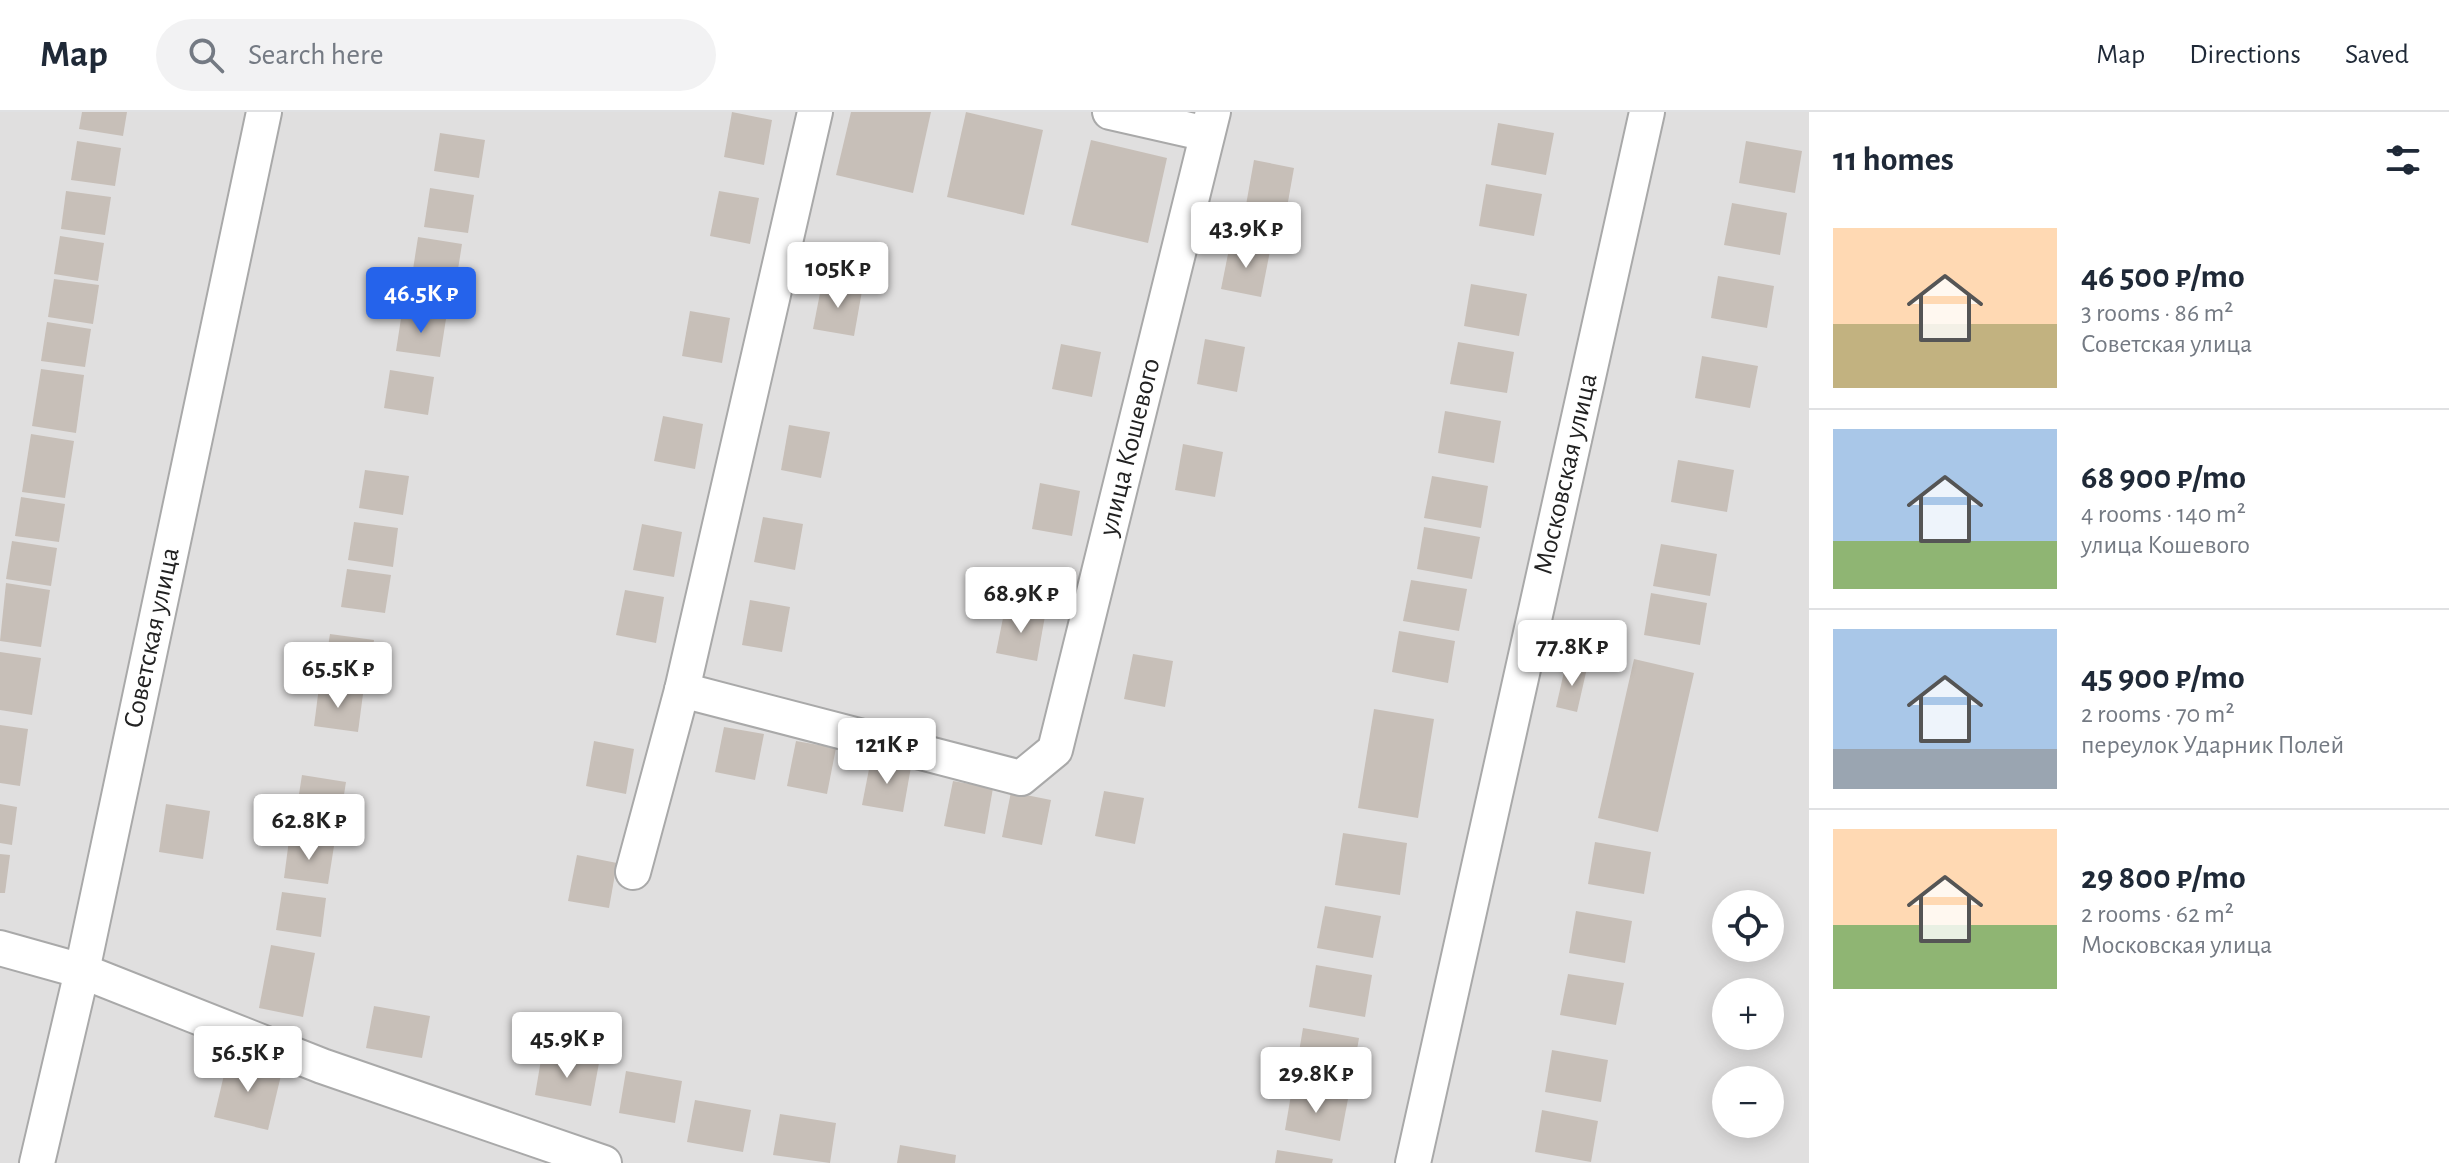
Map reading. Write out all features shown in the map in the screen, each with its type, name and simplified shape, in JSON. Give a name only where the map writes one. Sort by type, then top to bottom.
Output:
[{"type":"street","name":"Советская улица","points":[[37,1163],[82,971],[264,112]]},
{"type":"street","points":[[633,872],[682,690],[815,112]]},
{"type":"street","name":"улица Кошевого","points":[[682,690],[1021,778],[1055,750],[1210,123],[1110,112]]},
{"type":"street","name":"Московская улица","points":[[1413,1163],[1647,112]]},
{"type":"street","points":[[0,948],[82,971],[322,1066],[604,1163]]},
{"type":"shaded area","points":[[0,112],[1809,112],[1809,1163],[0,1163]]},
{"type":"building","points":[[82,112],[127,112],[123,136],[79,129]]},
{"type":"building","points":[[732,112],[772,120],[764,165],[724,157]]},
{"type":"building","points":[[851,112],[931,112],[913,193],[836,175]]},
{"type":"building","points":[[966,112],[1043,130],[1024,215],[947,197]]},
{"type":"building","points":[[1498,123],[1554,133],[1546,175],[1491,165]]},
{"type":"building","points":[[440,133],[485,140],[479,178],[434,171]]},
{"type":"building","points":[[1091,140],[1167,158],[1148,243],[1071,225]]},
{"type":"building","points":[[77,141],[121,148],[115,186],[71,180]]},
{"type":"building","points":[[1746,141],[1802,151],[1795,193],[1739,183]]},
{"type":"building","points":[[1254,160],[1294,168],[1286,213],[1246,205]]},
{"type":"building","points":[[1486,184],[1542,194],[1534,236],[1479,226]]},
{"type":"building","points":[[430,188],[474,195],[468,233],[424,227]]},
{"type":"building","points":[[66,191],[111,197],[105,235],[61,229]]},
{"type":"building","points":[[719,191],[759,198],[750,244],[710,236]]},
{"type":"building","points":[[1732,203],[1787,213],[1780,255],[1724,245]]},
{"type":"building","points":[[60,236],[104,243],[98,281],[54,274]]},
{"type":"building","points":[[418,237],[462,244],[456,282],[412,276]]},
{"type":"building","points":[[1230,244],[1270,251],[1261,297],[1221,289]]},
{"type":"building","points":[[1718,276],[1774,286],[1767,328],[1711,318]]},
{"type":"building","points":[[54,279],[99,285],[93,324],[48,317]]},
{"type":"building","points":[[822,283],[862,291],[854,336],[813,329]]},
{"type":"building","points":[[1471,284],[1527,294],[1519,336],[1464,326]]},
{"type":"building","points":[[690,311],[730,318],[722,363],[682,356]]},
{"type":"building","points":[[402,312],[446,319],[440,357],[396,351]]},
{"type":"building","points":[[47,322],[91,329],[85,367],[41,361]]},
{"type":"building","points":[[1205,339],[1245,347],[1237,392],[1197,384]]},
{"type":"building","points":[[1458,342],[1514,352],[1507,393],[1450,384]]},
{"type":"building","points":[[1061,344],[1101,352],[1092,397],[1052,389]]},
{"type":"building","points":[[1702,356],[1758,366],[1750,408],[1695,398]]},
{"type":"building","points":[[41,369],[84,375],[76,433],[32,426]]},
{"type":"building","points":[[390,370],[434,377],[428,415],[384,408]]},
{"type":"building","points":[[1445,411],[1501,421],[1494,463],[1438,453]]},
{"type":"building","points":[[663,416],[703,424],[695,469],[654,461]]},
{"type":"building","points":[[789,425],[830,432],[821,478],[781,470]]},
{"type":"building","points":[[31,434],[74,441],[65,498],[22,492]]},
{"type":"building","points":[[1183,444],[1223,452],[1215,497],[1175,490]]},
{"type":"building","points":[[1678,460],[1734,470],[1727,512],[1671,502]]},
{"type":"building","points":[[365,470],[409,476],[403,515],[359,508]]},
{"type":"building","points":[[1432,476],[1488,486],[1481,528],[1424,518]]},
{"type":"building","points":[[1040,483],[1080,491],[1072,536],[1032,529]]},
{"type":"building","points":[[21,497],[65,504],[59,542],[15,536]]},
{"type":"building","points":[[763,517],[803,524],[795,570],[754,562]]},
{"type":"building","points":[[354,522],[398,528],[393,567],[348,560]]},
{"type":"building","points":[[642,524],[682,532],[674,577],[633,570]]},
{"type":"building","points":[[1424,527],[1480,537],[1472,579],[1417,569]]},
{"type":"building","points":[[12,541],[57,548],[51,586],[6,579]]},
{"type":"building","points":[[1661,544],[1717,554],[1710,596],[1653,586]]},
{"type":"building","points":[[347,569],[391,575],[385,613],[341,607]]},
{"type":"building","points":[[1411,580],[1467,589],[1459,631],[1403,621]]},
{"type":"building","points":[[6,583],[50,590],[41,647],[0,641]]},
{"type":"building","points":[[625,590],[664,597],[656,643],[616,635]]},
{"type":"building","points":[[1651,593],[1707,603],[1700,645],[1644,635]]},
{"type":"building","points":[[750,600],[790,607],[782,652],[742,645]]},
{"type":"building","points":[[1005,608],[1045,616],[1037,661],[996,653]]},
{"type":"building","points":[[1399,631],[1455,641],[1448,683],[1392,672]]},
{"type":"building","points":[[330,634],[374,640],[368,679],[324,672]]},
{"type":"building","points":[[0,652],[41,658],[32,715],[0,710]]},
{"type":"building","points":[[1133,654],[1173,661],[1165,707],[1124,699]]},
{"type":"building","points":[[1634,659],[1694,673],[1658,832],[1598,818]]},
{"type":"building","points":[[1566,663],[1587,668],[1577,712],[1556,707]]},
{"type":"building","points":[[319,687],[363,694],[358,732],[314,726]]},
{"type":"building","points":[[1374,709],[1434,719],[1418,818],[1358,808]]},
{"type":"building","points":[[0,725],[28,729],[20,786],[0,783]]},
{"type":"building","points":[[724,727],[764,734],[755,780],[715,772]]},
{"type":"building","points":[[594,741],[634,749],[626,794],[586,786]]},
{"type":"building","points":[[796,741],[836,748],[827,794],[787,786]]},
{"type":"building","points":[[871,759],[911,767],[903,812],[862,805]]},
{"type":"building","points":[[302,775],[346,782],[340,820],[296,813]]},
{"type":"building","points":[[953,781],[993,788],[985,834],[944,826]]},
{"type":"building","points":[[1104,791],[1144,798],[1135,844],[1095,836]]},
{"type":"building","points":[[1011,792],[1051,800],[1042,845],[1002,837]]},
{"type":"building","points":[[0,804],[17,807],[12,845],[0,843]]},
{"type":"building","points":[[166,804],[210,811],[203,859],[159,852]]},
{"type":"building","points":[[1343,833],[1407,843],[1400,895],[1335,885]]},
{"type":"building","points":[[289,840],[334,846],[328,884],[284,878]]},
{"type":"building","points":[[1595,842],[1651,852],[1644,894],[1588,884]]},
{"type":"building","points":[[0,854],[10,855],[5,893],[0,893]]},
{"type":"building","points":[[577,855],[617,863],[609,908],[568,901]]},
{"type":"building","points":[[282,892],[326,898],[321,937],[276,930]]},
{"type":"building","points":[[1325,906],[1381,916],[1373,958],[1317,948]]},
{"type":"building","points":[[1576,911],[1632,921],[1625,963],[1569,953]]},
{"type":"building","points":[[271,945],[315,953],[303,1017],[259,1008]]},
{"type":"building","points":[[1316,965],[1372,975],[1365,1017],[1309,1007]]},
{"type":"building","points":[[1568,974],[1624,983],[1616,1025],[1560,1015]]},
{"type":"building","points":[[374,1006],[430,1016],[422,1058],[366,1048]]},
{"type":"building","points":[[1303,1028],[1359,1038],[1352,1079],[1296,1070]]},
{"type":"building","points":[[1552,1050],[1608,1060],[1601,1102],[1545,1092]]},
{"type":"building","points":[[542,1054],[599,1063],[591,1106],[535,1095]]},
{"type":"building","points":[[228,1058],[282,1071],[268,1130],[214,1117]]},
{"type":"building","points":[[626,1071],[682,1081],[675,1123],[619,1113]]},
{"type":"building","points":[[1292,1089],[1348,1099],[1340,1141],[1285,1130]]},
{"type":"building","points":[[695,1100],[751,1110],[743,1152],[687,1142]]},
{"type":"building","points":[[1542,1110],[1598,1121],[1591,1162],[1535,1152]]},
{"type":"building","points":[[780,1114],[836,1123],[830,1163],[773,1155]]},
{"type":"building","points":[[900,1145],[956,1155],[955,1163],[897,1163]]},
{"type":"building","points":[[1277,1150],[1333,1159],[1332,1163],[1275,1163]]}]
